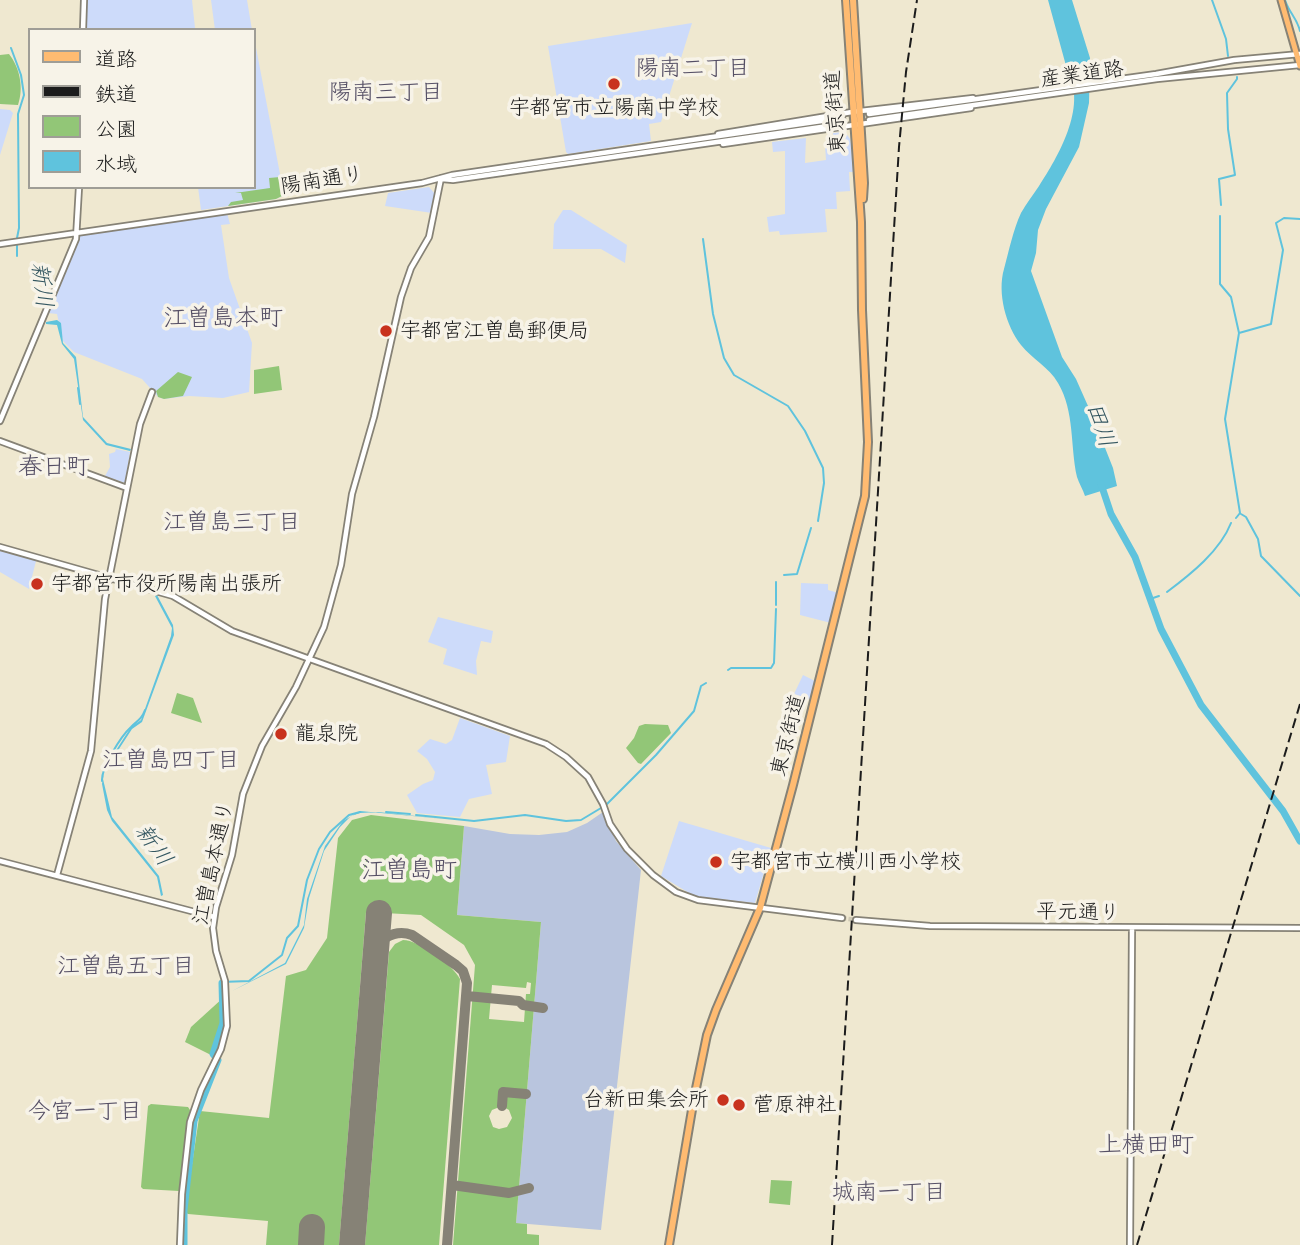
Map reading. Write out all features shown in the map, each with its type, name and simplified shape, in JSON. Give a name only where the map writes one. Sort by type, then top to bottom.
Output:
[{"type":"highway","name":"東京街道","points":[[669,1245],[707,1035],[760,908],[865,496],[869,442],[862,310],[861,222],[857,126],[846,0]]},
{"type":"highway","name":"東京街道","points":[[853,0],[856,112]]},
{"type":"main road","points":[[1282,0],[1300,65]]},
{"type":"street","points":[[83,28],[84,0]]},
{"type":"street","name":"産業道路","points":[[1097,85],[1234,60],[1298,54]]},
{"type":"street","name":"産業道路","points":[[869,117],[1097,85],[1300,65]]},
{"type":"street","points":[[708,138],[723,132],[856,112],[960,98],[997,99]]},
{"type":"street","points":[[702,144],[712,145],[857,126],[961,110],[997,99]]},
{"type":"street","points":[[842,121],[453,180],[441,178],[564,158],[842,121]]},
{"type":"street","name":"陽南通り","points":[[0,244],[441,178]]},
{"type":"street","name":"江曽島本通り","points":[[180,1245],[180,1214],[190,1122],[227,1026],[225,981],[213,939],[214,917],[232,855],[243,794],[263,743],[324,626],[341,565],[352,494],[374,417],[405,282],[429,237],[441,178]]},
{"type":"street","points":[[0,421],[78,233],[79,189]]},
{"type":"street","points":[[57,876],[93,741],[102,620],[140,424],[152,393]]},
{"type":"street","points":[[0,441],[127,488]]},
{"type":"street","points":[[0,547],[173,596],[232,631],[546,744],[566,757],[587,778],[597,792],[618,838],[666,886],[698,900],[842,918]]},
{"type":"street","points":[[0,860],[214,917]]},
{"type":"street","name":"平元通り","points":[[856,919],[930,926],[1300,928]]},
{"type":"street","points":[[1130,1245],[1132,928]]},
{"type":"shaded area","points":[[87,0],[192,0],[195,28],[86,28]]},
{"type":"shaded area","points":[[211,0],[247,0],[252,28],[215,28]]},
{"type":"shaded area","name":"宇都宮市立陽南中学校","points":[[692,23],[661,122],[649,124],[651,141],[568,154],[548,46]]},
{"type":"shaded area","points":[[256,48],[284,195],[276,199],[201,210],[198,189],[256,189]]},
{"type":"shaded area","points":[[0,109],[13,113],[0,155]]},
{"type":"shaded area","points":[[845,132],[852,148],[853,172],[849,172],[850,191],[836,192],[837,209],[825,209],[827,232],[780,235],[779,231],[769,232],[767,217],[785,214],[785,151],[773,152],[772,142],[806,138],[805,163],[826,160],[825,145],[833,144],[833,133]]},
{"type":"shaded area","points":[[429,187],[435,194],[432,213],[385,206],[388,193]]},
{"type":"shaded area","points":[[563,210],[571,210],[627,245],[625,263],[601,249],[553,249],[554,224]]},
{"type":"shaded area","points":[[227,213],[230,224],[221,225],[229,278],[252,343],[249,392],[223,398],[189,396],[164,399],[158,397],[142,379],[74,352],[63,341],[57,314],[48,313],[79,236]]},
{"type":"shaded area","points":[[116,449],[130,452],[125,483],[105,476],[110,467],[109,454]]},
{"type":"shaded area","points":[[0,551],[36,561],[29,589],[0,572]]},
{"type":"shaded area","points":[[801,583],[828,584],[828,590],[839,593],[831,623],[800,615]]},
{"type":"shaded area","points":[[438,617],[493,631],[491,643],[481,641],[476,661],[477,675],[443,664],[447,649],[428,642]]},
{"type":"shaded area","points":[[803,675],[817,682],[811,700],[794,694]]},
{"type":"shaded area","points":[[460,718],[510,736],[506,762],[486,765],[492,794],[469,799],[460,817],[417,813],[407,795],[433,780],[435,772],[427,759],[417,751],[430,739],[446,744],[452,740]]},
{"type":"shaded area","points":[[603,812],[616,841],[641,870],[601,1230],[516,1223],[541,922],[457,915],[464,826],[510,834],[539,835],[567,832]]},
{"type":"shaded area","name":"宇都宮市立横川西小学校","points":[[679,821],[771,848],[755,903],[694,896],[661,876]]},
{"type":"green space","points":[[9,54],[20,78],[18,105],[0,104],[0,55]]},
{"type":"green space","points":[[280,177],[284,195],[276,199],[228,206],[231,202],[243,200],[241,193],[235,193],[270,188],[269,178]]},
{"type":"green space","points":[[279,366],[282,390],[254,394],[254,370]]},
{"type":"green space","points":[[178,372],[192,377],[183,396],[164,399],[158,397],[156,391]]},
{"type":"green space","points":[[177,693],[193,698],[202,723],[171,713]]},
{"type":"green space","points":[[668,725],[671,733],[641,764],[626,748],[639,726]]},
{"type":"green space","points":[[371,815],[464,826],[457,915],[541,922],[516,1223],[527,1224],[527,1234],[539,1235],[539,1245],[453,1245],[475,965],[464,945],[421,915],[366,912],[339,1245],[266,1245],[268,1221],[185,1212],[200,1111],[269,1118],[286,976],[306,970],[327,938],[338,838],[352,820]],"holes":[[[527,982],[531,983],[530,994],[526,994],[524,1022],[489,1019],[492,985],[526,988]],[[502,1106],[509,1110],[512,1118],[507,1127],[499,1129],[493,1127],[489,1116],[492,1110]]]},
{"type":"green space","points":[[403,940],[418,944],[435,954],[460,979],[439,1245],[365,1245],[389,952],[395,944]]},
{"type":"green space","points":[[224,997],[225,1025],[213,1056],[185,1042],[191,1027]]},
{"type":"green space","points":[[148,1106],[188,1107],[190,1110],[179,1191],[141,1187]]},
{"type":"green space","points":[[771,1180],[792,1181],[790,1205],[769,1203]]},
{"type":"water","points":[[1048,0],[1072,0],[1090,58],[1089,103],[1079,147],[1046,209],[1038,230],[1031,271],[1062,357],[1076,379],[1113,468],[1117,486],[1085,496],[1077,477],[1070,417],[1063,394],[1054,377],[1025,350],[1016,337],[1007,319],[1002,299],[1002,278],[1018,220],[1062,146],[1072,116],[1073,86]]},
{"type":"water","points":[[57,320],[61,323],[63,343],[76,357],[83,417],[107,443],[131,449],[130,451],[106,445],[83,420],[74,359],[62,344],[57,325],[46,324]]},
{"type":"water","points":[[157,595],[173,625],[174,635],[142,722],[132,729],[104,772],[103,779],[112,817],[159,876],[161,896],[157,877],[112,821],[102,784],[104,769],[131,727],[141,720],[171,636],[172,628],[155,596]]},
{"type":"water","points":[[350,817],[324,851],[309,898],[304,928],[286,964],[232,991],[285,963],[304,925],[307,899],[325,846],[343,821]]},
{"type":"waterway","points":[[1212,0],[1226,39],[1228,56]]},
{"type":"waterway","points":[[1285,0],[1300,31]]},
{"type":"waterway","name":"新川","points":[[11,48],[21,75],[24,95],[18,114],[17,238]]},
{"type":"waterway","points":[[1221,205],[1219,179],[1235,175],[1228,129],[1227,93],[1237,77]]},
{"type":"waterway","points":[[1220,216],[1220,284],[1231,297],[1239,333]]},
{"type":"waterway","points":[[1236,518],[1240,513],[1225,419],[1239,333],[1271,324],[1283,250],[1276,223],[1284,218],[1300,219]]},
{"type":"waterway","points":[[703,239],[713,314],[724,358],[734,375],[788,406],[805,431],[823,468],[824,483],[818,521]]},
{"type":"waterway","name":"新川","points":[[17,244],[17,256]]},
{"type":"waterway","name":"新川","points":[[78,388],[80,404]]},
{"type":"waterway","name":"田川","points":[[1101,484],[1111,514],[1135,557],[1161,629],[1201,705],[1283,811],[1300,841]]},
{"type":"waterway","points":[[1241,514],[1246,517],[1258,539],[1261,556],[1300,596]]},
{"type":"waterway","points":[[1167,592],[1195,570],[1212,552],[1231,523]]},
{"type":"waterway","points":[[784,575],[797,574],[811,528]]},
{"type":"waterway","points":[[776,582],[776,605]]},
{"type":"waterway","points":[[1150,599],[1159,596]]},
{"type":"waterway","points":[[728,670],[771,668],[774,663],[776,609]]},
{"type":"waterway","points":[[607,804],[656,755],[694,711],[701,686],[706,683]]},
{"type":"waterway","name":"新川","points":[[102,781],[112,752],[145,710]]},
{"type":"waterway","points":[[416,815],[474,821],[525,815],[566,821],[581,820],[601,808]]},
{"type":"waterway","points":[[221,982],[249,981],[282,955],[287,938],[298,926],[307,880],[319,849],[330,832],[349,815],[360,812]]},
{"type":"waterway","points":[[386,812],[410,814]]},
{"type":"waterway","name":"新川","points":[[184,1245],[184,1210],[194,1121],[218,1060],[213,1054],[223,1023],[222,983]]},
{"type":"taxiway","points":[[377,943],[394,934],[412,935],[463,971],[467,983],[447,1245]]},
{"type":"taxiway","points":[[467,996],[519,1001],[523,1005],[543,1008]]},
{"type":"taxiway","points":[[502,1106],[503,1092],[526,1094]]},
{"type":"taxiway","points":[[452,1185],[509,1193],[529,1188]]},
{"type":"runway","points":[[352,1245],[379,913]]},
{"type":"runway","points":[[311,1245],[312,1227]]},
{"type":"tunnel","points":[[842,118],[869,114]]},
{"type":"tunnel","points":[[842,124],[869,120]]},
{"type":"tunnel","points":[[842,918],[856,920]]},
{"type":"railway","points":[[832,1245],[899,147],[906,72],[917,0]]},
{"type":"railway","points":[[1137,1245],[1300,704]]},
{"type":"place","name":"宇都宮市立陽南中学校","points":[[614,84]]},
{"type":"place","name":"宇都宮江曽島郵便局","points":[[386,331]]},
{"type":"place","name":"宇都宮市役所陽南出張所","points":[[37,584]]},
{"type":"place","name":"龍泉院","points":[[281,734]]},
{"type":"place","name":"宇都宮市立横川西小学校","points":[[716,862]]},
{"type":"place","name":"台新田集会所","points":[[723,1100]]},
{"type":"place","name":"菅原神社","points":[[739,1105]]},
{"type":"district","name":"陽南二丁目","points":[[693,68]]},
{"type":"district","name":"陽南三丁目","points":[[386,92]]},
{"type":"district","name":"江曽島本町","points":[[223,318]]},
{"type":"district","name":"春日町","points":[[54,467]]},
{"type":"district","name":"江曽島三丁目","points":[[232,522]]},
{"type":"district","name":"江曽島四丁目","points":[[171,760]]},
{"type":"district","name":"江曽島町","points":[[409,870]]},
{"type":"district","name":"江曽島五丁目","points":[[126,966]]},
{"type":"district","name":"今宮一丁目","points":[[85,1111]]},
{"type":"district","name":"上横田町","points":[[1146,1145]]},
{"type":"district","name":"城南一丁目","points":[[889,1192]]}]
